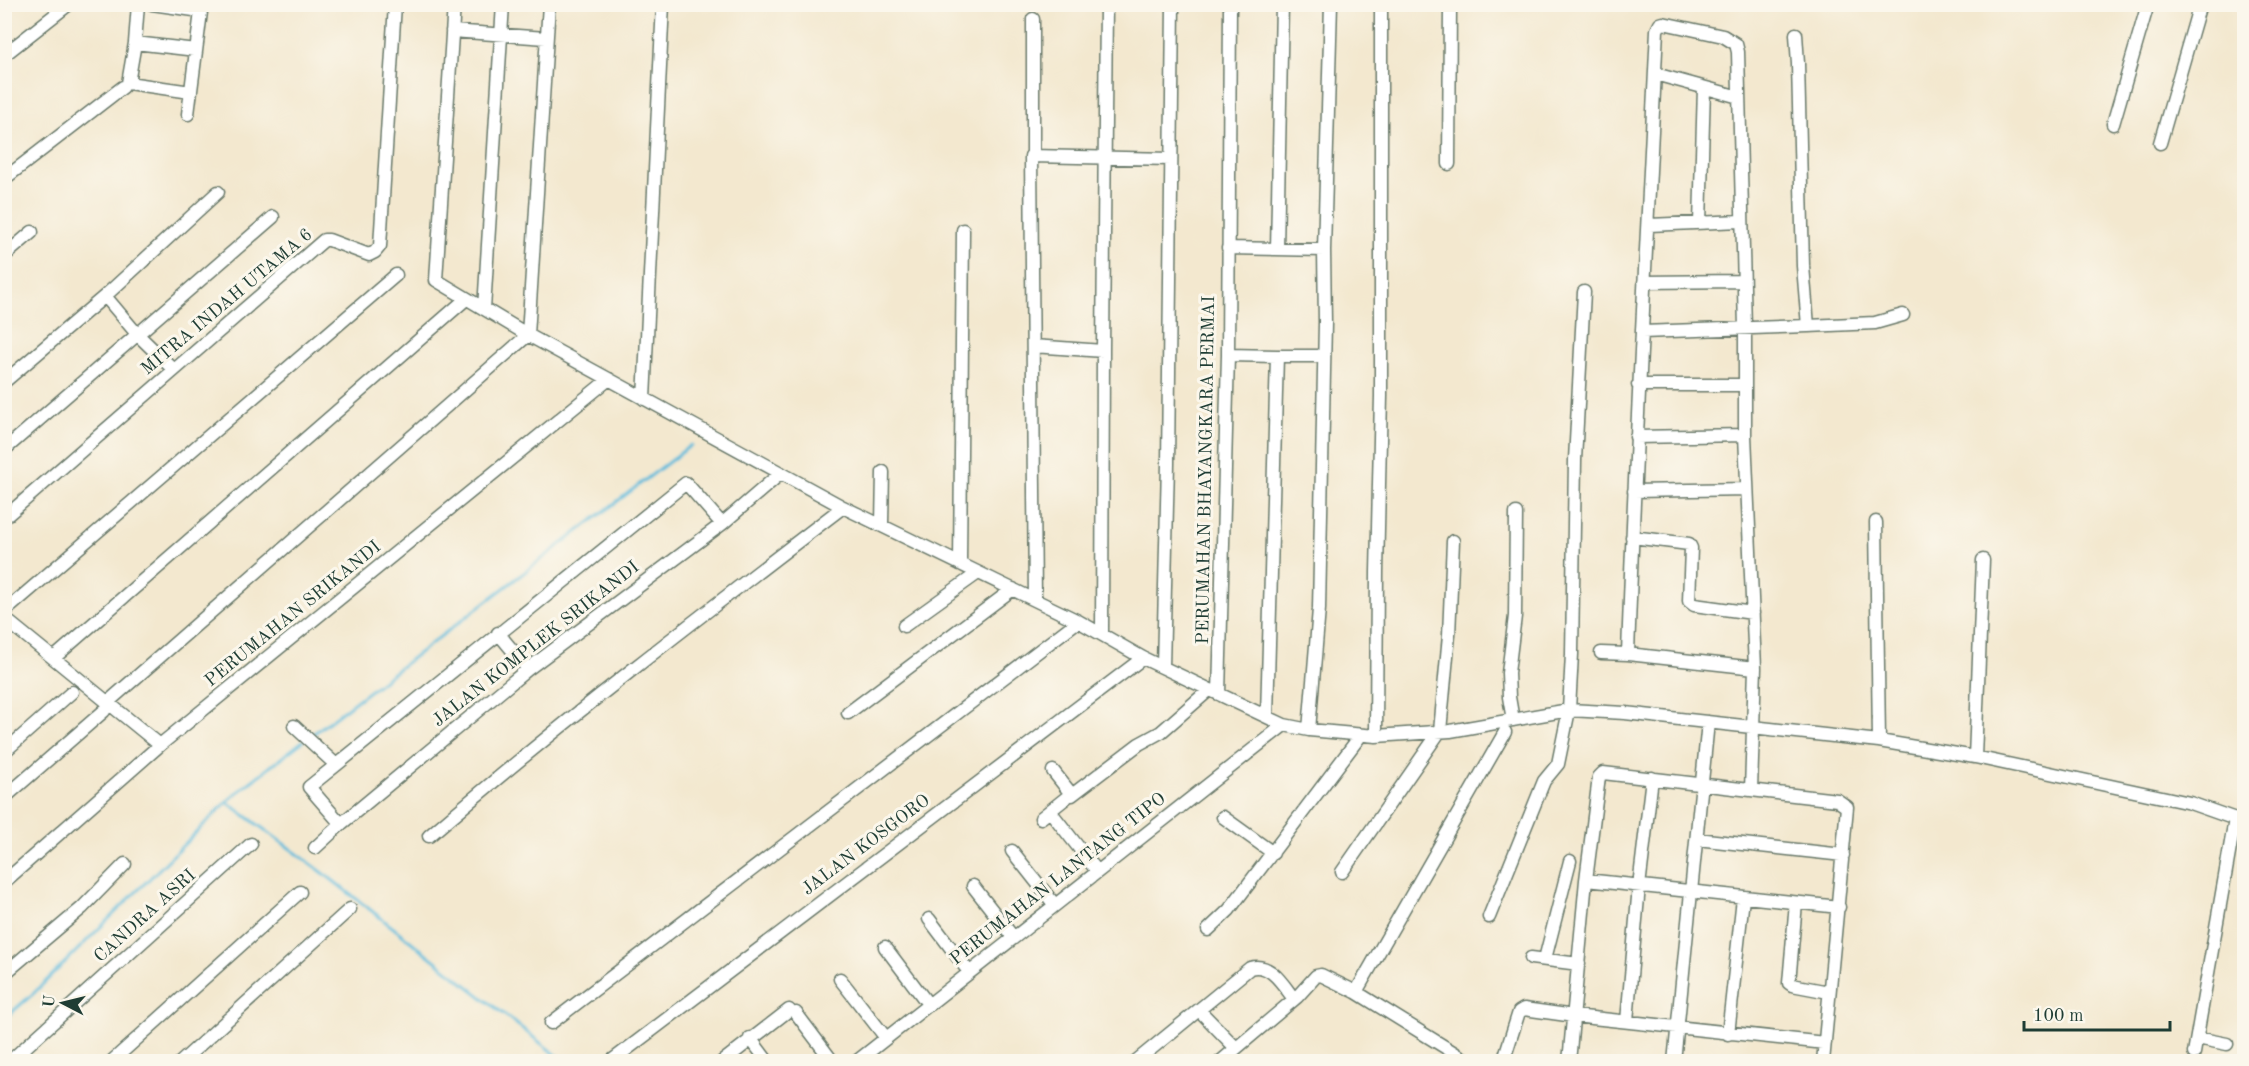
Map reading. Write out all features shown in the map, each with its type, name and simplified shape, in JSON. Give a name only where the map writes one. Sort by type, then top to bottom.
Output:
[{"type":"street","points":[[4,55],[69,4]]},
{"type":"street","points":[[138,4],[135,43],[128,83],[191,92]]},
{"type":"street","points":[[152,4],[201,8],[188,114]]},
{"type":"street","name":"MITRA INDAH UTAMA 6","points":[[4,518],[324,240],[369,255],[380,246],[395,4]]},
{"type":"street","points":[[453,4],[436,277],[438,284],[843,507],[1078,621],[1143,658],[1284,724],[1309,730],[1376,736],[1440,731],[1569,710],[1754,726],[1879,741],[1975,757],[2190,803],[2240,821],[2194,1053]]},
{"type":"street","points":[[484,309],[504,4]]},
{"type":"street","points":[[4,798],[528,334],[549,4]]},
{"type":"street","points":[[644,399],[663,4]]},
{"type":"street","points":[[1102,634],[1106,4]]},
{"type":"street","points":[[1163,667],[1173,4]]},
{"type":"street","name":"PERUMAHAN BHAYANGKARA PERMAI","points":[[1214,692],[1228,355],[1230,4]]},
{"type":"street","points":[[1277,249],[1282,4]]},
{"type":"street","points":[[1309,730],[1319,609],[1324,250],[1331,4]]},
{"type":"street","points":[[1376,736],[1381,384],[1381,4]]},
{"type":"street","points":[[1449,164],[1450,4]]},
{"type":"street","points":[[2113,124],[2148,4]]},
{"type":"street","points":[[2160,143],[2200,4]]},
{"type":"street","points":[[1033,19],[1033,155],[1030,159],[1035,600]]},
{"type":"street","points":[[1628,654],[1638,386],[1649,225],[1655,74],[1658,28],[1661,24],[1723,36],[1736,44],[1745,328],[1745,435],[1755,668],[1751,790]]},
{"type":"street","points":[[452,30],[546,38]]},
{"type":"street","points":[[1796,34],[1803,266],[1808,326]]},
{"type":"street","points":[[135,43],[196,50]]},
{"type":"street","points":[[1655,74],[1739,97]]},
{"type":"street","points":[[4,178],[123,87]]},
{"type":"street","points":[[1700,223],[1704,88]]},
{"type":"street","points":[[1033,155],[1171,159]]},
{"type":"street","points":[[4,382],[105,296],[218,192]]},
{"type":"street","name":"MITRA INDAH UTAMA 6","points":[[4,450],[273,217]]},
{"type":"street","points":[[1649,225],[1741,221]]},
{"type":"street","points":[[960,564],[963,230]]},
{"type":"street","points":[[4,256],[32,232]]},
{"type":"street","points":[[1228,248],[1324,250]]},
{"type":"street","points":[[4,612],[396,275]]},
{"type":"street","points":[[1644,282],[1742,281]]},
{"type":"street","points":[[1489,917],[1544,781],[1558,764],[1569,710],[1572,654],[1574,470],[1584,292]]},
{"type":"street","points":[[105,296],[137,334],[174,370]]},
{"type":"street","points":[[55,657],[466,299]]},
{"type":"street","points":[[1642,332],[1875,323],[1903,315]]},
{"type":"street","points":[[1033,346],[1103,351]]},
{"type":"street","points":[[1228,355],[1324,356]]},
{"type":"street","points":[[1267,716],[1277,356]]},
{"type":"street","name":"PERUMAHAN SRIKANDI","points":[[4,882],[160,745],[609,379]]},
{"type":"street","points":[[1638,386],[1744,385]]},
{"type":"street","points":[[1636,436],[1745,435]]},
{"type":"street","points":[[882,524],[883,472]]},
{"type":"street","name":"JALAN KOMPLEK SRIKANDI","points":[[315,848],[528,669],[722,524],[782,473]]},
{"type":"street","points":[[341,824],[309,787],[686,483],[722,524]]},
{"type":"street","points":[[1634,491],[1747,489]]},
{"type":"street","points":[[429,836],[518,760],[843,507]]},
{"type":"street","points":[[1513,720],[1508,673],[1515,616],[1516,513]]},
{"type":"street","points":[[1876,522],[1879,741]]},
{"type":"street","points":[[1632,537],[1689,544],[1691,548],[1689,602],[1694,605],[1753,613]]},
{"type":"street","points":[[1342,872],[1440,731],[1449,635],[1453,541]]},
{"type":"street","points":[[1975,757],[1983,560]]},
{"type":"street","points":[[904,626],[978,573]]},
{"type":"street","points":[[848,713],[1013,589]]},
{"type":"street","points":[[4,618],[55,657],[106,707],[160,745]]},
{"type":"street","points":[[551,1023],[1078,621]]},
{"type":"street","points":[[498,633],[528,669]]},
{"type":"street","points":[[1601,653],[1755,668]]},
{"type":"street","name":"JALAN KOSGORO","points":[[610,1062],[1143,658]]},
{"type":"street","points":[[4,752],[72,692]]},
{"type":"street","points":[[1053,771],[1072,795],[1139,744],[1161,732],[1214,692]]},
{"type":"street","points":[[1674,1062],[1708,722]]},
{"type":"street","name":"PERUMAHAN LANTANG TIPO","points":[[856,1062],[1284,724]]},
{"type":"street","points":[[294,726],[335,764]]},
{"type":"street","points":[[1356,992],[1505,732]]},
{"type":"street","points":[[1208,930],[1230,910],[1361,735]]},
{"type":"street","points":[[1569,1062],[1586,880],[1599,776],[1603,773],[1837,800],[1843,804],[1847,812],[1823,1062]]},
{"type":"street","points":[[1627,1022],[1639,886],[1652,778]]},
{"type":"street","points":[[1066,798],[1046,814],[1097,871]]},
{"type":"street","points":[[1223,818],[1273,853]]},
{"type":"street","points":[[1697,839],[1843,855]]},
{"type":"street","name":"CANDRA ASRI","points":[[9,1062],[251,844]]},
{"type":"street","points":[[1012,851],[1054,904]]},
{"type":"street","points":[[1545,959],[1570,861]]},
{"type":"street","points":[[4,974],[82,908],[125,864]]},
{"type":"street","points":[[1586,880],[1839,908]]},
{"type":"street","points":[[973,886],[1013,937]]},
{"type":"street","points":[[111,1062],[300,892]]},
{"type":"street","points":[[1728,1034],[1743,898]]},
{"type":"street","points":[[1796,903],[1789,983],[1829,992]]},
{"type":"street","points":[[181,1062],[350,909]]},
{"type":"street","points":[[928,919],[969,972]]},
{"type":"street","points":[[885,947],[928,1004]]},
{"type":"street","points":[[1531,958],[1579,964]]},
{"type":"street","points":[[1135,1062],[1250,968],[1257,966],[1270,971],[1294,999]]},
{"type":"street","points":[[1220,1062],[1319,975],[1326,976],[1356,992],[1468,1062]]},
{"type":"street","points":[[840,979],[886,1038]]},
{"type":"street","points":[[1503,1062],[1522,1009],[1728,1034],[1825,1043]]},
{"type":"street","points":[[1198,1010],[1236,1048]]},
{"type":"street","points":[[722,1062],[750,1038],[792,1012],[833,1062]]},
{"type":"street","points":[[750,1038],[768,1062]]},
{"type":"street","points":[[2197,1038],[2227,1044]]},
{"type":"waterway","points":[[309,737],[691,445]]},
{"type":"waterway","points":[[4,1019],[34,993],[234,795],[303,741]]},
{"type":"waterway","points":[[227,802],[322,872],[565,1062]]}]
